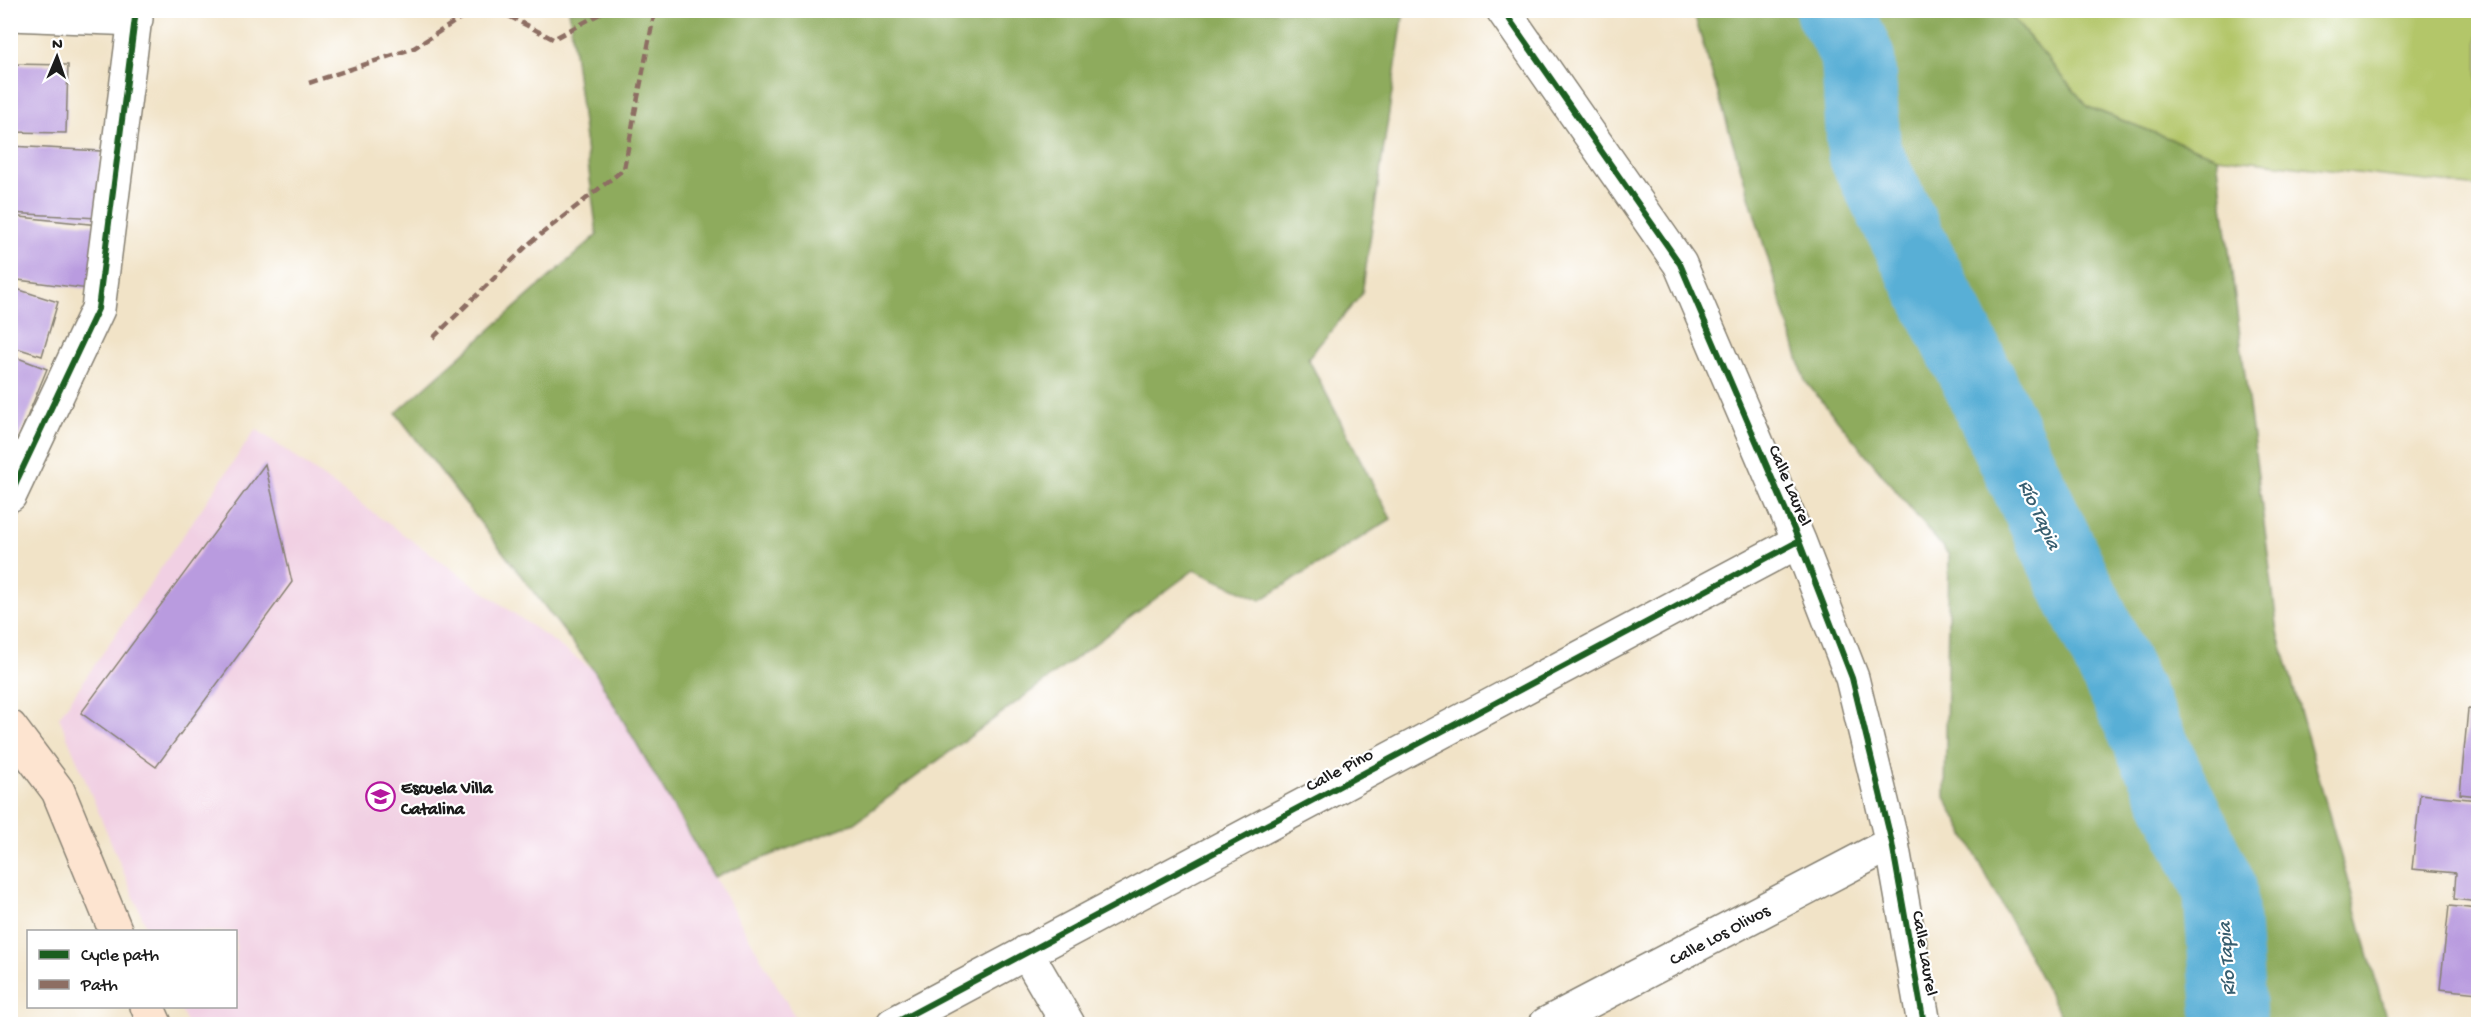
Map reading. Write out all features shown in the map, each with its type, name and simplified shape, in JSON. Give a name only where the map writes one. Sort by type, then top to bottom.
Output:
[{"type":"street","name":"Calle Laurel","points":[[1503,10],[1680,264],[1799,541],[1852,678],[1892,843],[1924,1024]]},
{"type":"street","points":[[10,14],[136,15],[98,309],[18,484],[10,495]]},
{"type":"street","name":"Calle Pino","points":[[893,1024],[1799,541]]},
{"type":"street","points":[[10,727],[58,791],[115,930]]},
{"type":"street","name":"Calle Los Olivos","points":[[1546,1024],[1892,843]]},
{"type":"street","points":[[1026,952],[1068,1024]]},
{"type":"street","points":[[148,1008],[154,1024]]},
{"type":"shaded area","name":"Escuela Villa Catalina","points":[[256,429],[596,672],[799,1024],[187,1024],[180,1008],[237,1008],[237,930],[148,930],[59,717]]},
{"type":"green space","points":[[569,11],[1404,11],[1362,294],[1308,358],[1391,519],[1261,600],[1194,570],[854,823],[714,877],[595,672],[396,413],[597,235]]},
{"type":"green space","points":[[1693,11],[2007,11],[2088,107],[2217,157],[2278,632],[2388,1024],[2065,1024],[1945,797],[1949,555],[1805,381]]},
{"type":"green space","points":[[2007,11],[2478,11],[2478,187],[2217,157],[2088,107]]},
{"type":"building","points":[[10,64],[68,65],[66,133],[10,132]]},
{"type":"building","points":[[10,146],[101,151],[97,218],[10,213]]},
{"type":"building","points":[[10,216],[99,225],[89,289],[10,279]]},
{"type":"building","points":[[10,287],[58,302],[42,356],[10,346]]},
{"type":"building","points":[[10,355],[47,369],[18,439],[10,436]]},
{"type":"building","points":[[265,464],[292,582],[156,767],[81,713]]},
{"type":"building","points":[[2468,709],[2478,710],[2478,796],[2460,794]]},
{"type":"building","points":[[2420,794],[2478,800],[2478,902],[2454,899],[2456,873],[2412,869]]},
{"type":"building","points":[[2449,906],[2478,909],[2478,993],[2440,989]]},
{"type":"waterway","name":"Río Tapia","points":[[1832,10],[1846,32],[1858,59],[1864,152],[1977,377],[2220,889],[2230,1024]]},
{"type":"marked path","points":[[309,83],[414,48],[473,10]]},
{"type":"marked path","points":[[497,10],[553,39],[607,10]]},
{"type":"marked path","points":[[433,338],[531,242],[624,169],[655,10]]},
{"type":"cycle path","points":[[10,495],[98,309],[136,10]]},
{"type":"cycle path","points":[[1503,10],[1680,264],[1799,541],[1852,678],[1892,843],[1924,1024]]},
{"type":"cycle path","points":[[893,1024],[1799,541]]},
{"type":"place","name":"Escuela Villa Catalina","points":[[380,797]]}]
